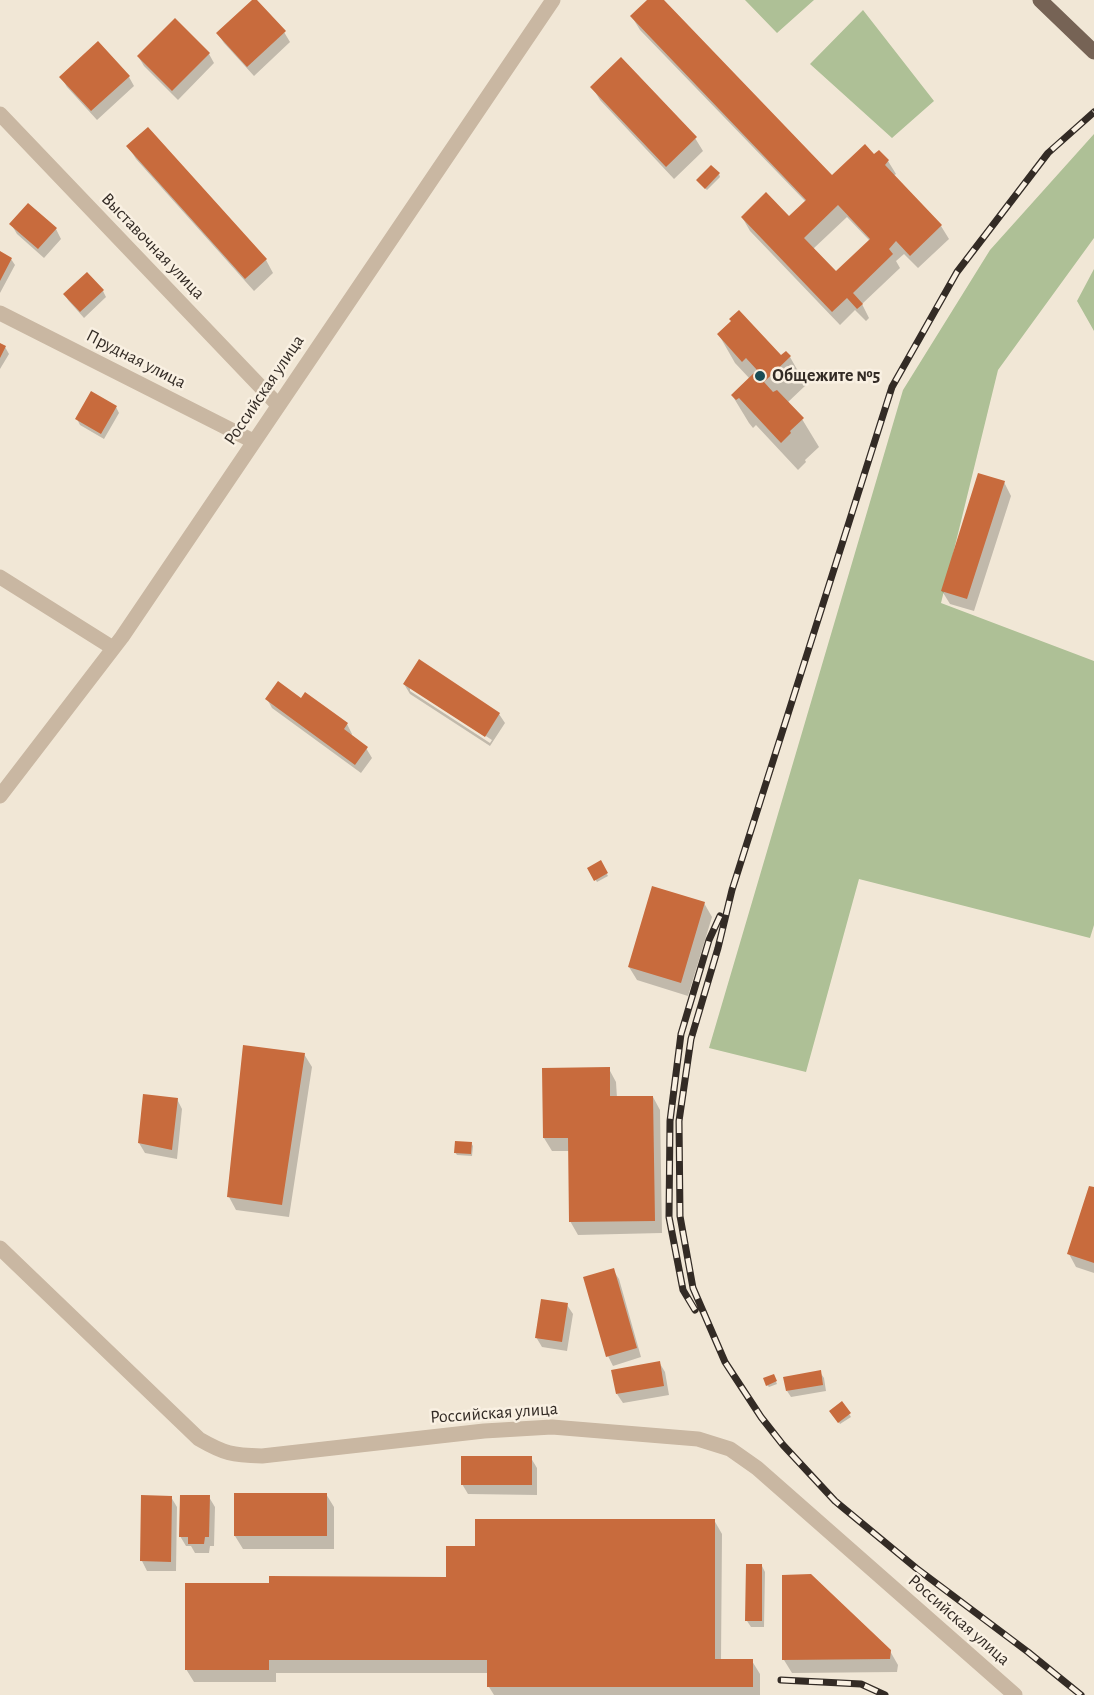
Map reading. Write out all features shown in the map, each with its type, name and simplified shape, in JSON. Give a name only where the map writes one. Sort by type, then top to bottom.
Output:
[{"type":"main road","points":[[1040,0],[1093,50]]},
{"type":"street","name":"Российская улица","points":[[0,796],[113,648],[553,0]]},
{"type":"street","name":"Выставочная улица","points":[[0,114],[278,405]]},
{"type":"street","name":"Прудная улица","points":[[0,313],[254,441]]},
{"type":"street","points":[[0,577],[113,648]]},
{"type":"street","name":"Российская улица","points":[[0,1248],[198,1439],[220,1452],[237,1456],[262,1456],[484,1431],[552,1427],[698,1438],[730,1449],[757,1468],[1015,1695]]},
{"type":"green space","points":[[745,0],[814,0],[777,33]]},
{"type":"green space","points":[[863,10],[934,101],[892,138],[810,64]]},
{"type":"green space","points":[[1094,134],[1094,238],[998,370],[941,603],[1094,661],[1094,925],[1090,938],[859,879],[806,1072],[709,1048],[903,390],[990,250]]},
{"type":"green space","points":[[1094,269],[1094,331],[1077,301]]},
{"type":"building","points":[[252,0],[257,0],[286,31],[247,67],[216,33]]},
{"type":"building","points":[[647,0],[664,0],[832,175],[865,144],[874,154],[879,150],[889,160],[885,165],[942,225],[910,256],[896,241],[889,249],[893,254],[853,293],[863,304],[857,309],[847,298],[832,312],[741,217],[766,192],[789,216],[806,200],[630,16]],"holes":[[[838,205],[870,239],[836,271],[804,238]]]},
{"type":"building","points":[[175,18],[210,53],[172,91],[137,56]]},
{"type":"building","points":[[98,41],[130,76],[91,111],[59,77]]},
{"type":"building","points":[[621,57],[697,137],[666,167],[590,87]]},
{"type":"building","points":[[148,127],[267,259],[245,279],[126,146]]},
{"type":"building","points":[[711,165],[720,173],[705,189],[696,180]]},
{"type":"building","points":[[28,203],[57,228],[38,249],[9,224]]},
{"type":"building","points":[[0,251],[12,258],[0,281]]},
{"type":"building","points":[[87,272],[104,290],[80,312],[63,294]]},
{"type":"building","name":"Общежите №5","points":[[739,310],[781,355],[786,351],[791,356],[764,382],[773,392],[777,390],[804,418],[781,443],[739,398],[736,400],[731,395],[757,370],[746,358],[742,362],[717,334]]},
{"type":"building","points":[[0,343],[6,346],[0,358]]},
{"type":"building","points":[[91,391],[117,406],[101,434],[75,419]]},
{"type":"building","points":[[978,473],[1005,481],[967,599],[941,591]]},
{"type":"building","points":[[419,659],[500,713],[485,737],[403,684]]},
{"type":"building","points":[[278,681],[301,698],[305,692],[348,723],[344,729],[368,747],[355,765],[265,699]]},
{"type":"building","points":[[601,860],[608,873],[594,881],[587,868]]},
{"type":"building","points":[[652,886],[705,902],[681,983],[628,967]]},
{"type":"building","points":[[243,1045],[305,1053],[282,1205],[227,1197]]},
{"type":"building","points":[[610,1067],[610,1096],[653,1096],[655,1221],[569,1222],[568,1138],[543,1138],[542,1068]]},
{"type":"building","points":[[143,1094],[178,1098],[172,1150],[138,1143]]},
{"type":"building","points":[[455,1141],[472,1142],[471,1154],[454,1153]]},
{"type":"building","points":[[1089,1186],[1094,1187],[1094,1263],[1067,1254]]},
{"type":"building","points":[[614,1268],[637,1348],[606,1357],[583,1277]]},
{"type":"building","points":[[541,1299],[568,1303],[562,1342],[535,1338]]},
{"type":"building","points":[[660,1361],[664,1386],[616,1394],[611,1370]]},
{"type":"building","points":[[821,1370],[823,1385],[786,1391],[783,1377]]},
{"type":"building","points":[[774,1374],[777,1381],[766,1386],[763,1378]]},
{"type":"building","points":[[842,1401],[851,1413],[838,1423],[829,1411]]},
{"type":"building","points":[[461,1456],[532,1456],[532,1485],[461,1485]]},
{"type":"building","points":[[234,1493],[327,1493],[327,1536],[234,1536]]},
{"type":"building","points":[[141,1495],[172,1496],[171,1562],[140,1561]]},
{"type":"building","points":[[180,1495],[210,1495],[209,1537],[205,1537],[204,1544],[188,1544],[188,1537],[179,1537]]},
{"type":"building","points":[[475,1519],[715,1519],[715,1659],[753,1659],[753,1687],[487,1687],[487,1660],[269,1660],[269,1670],[185,1670],[185,1583],[269,1583],[269,1576],[446,1577],[446,1546],[475,1546]]},
{"type":"building","points":[[746,1564],[762,1564],[762,1621],[745,1621]]},
{"type":"building","points":[[811,1574],[891,1650],[890,1659],[782,1660],[782,1575]]},
{"type":"railway","points":[[1081,1695],[916,1568],[835,1501],[783,1445],[761,1417],[725,1362],[693,1288],[680,1216],[679,1121],[691,1039],[718,948],[732,890],[892,387],[957,272],[1048,153],[1094,112]]},
{"type":"railway","points":[[695,1310],[683,1290],[669,1217],[670,1121],[681,1034],[709,940],[720,916]]},
{"type":"railway","points":[[781,1680],[861,1684],[885,1695]]},
{"type":"place","name":"Общежите №5","points":[[760,376]]}]
